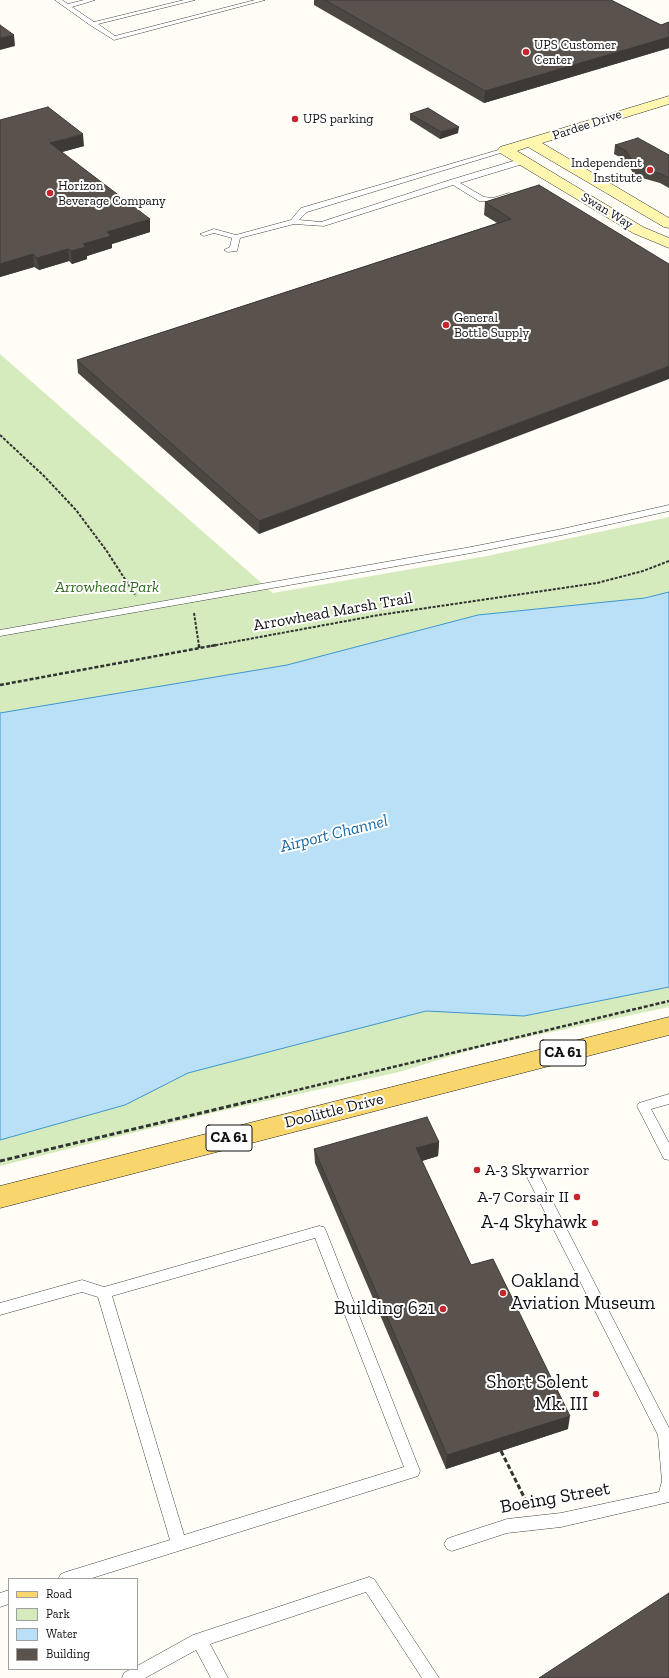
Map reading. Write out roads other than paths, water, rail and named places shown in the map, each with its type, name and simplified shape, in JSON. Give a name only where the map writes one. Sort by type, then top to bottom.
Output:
[{"type":"main road","name":"Pardee Drive","points":[[506,150],[669,100]]},
{"type":"main road","name":"Swan Way","points":[[531,143],[669,224]]},
{"type":"main road","name":"Pardee Drive","points":[[523,161],[564,148]]},
{"type":"main road","name":"Swan Way","points":[[506,150],[638,230],[669,243]]},
{"type":"main road","name":"Doolittle Drive","points":[[0,1197],[669,1026]]},
{"type":"lane","points":[[58,0],[114,38],[262,0]]},
{"type":"lane","points":[[67,6],[92,0]]},
{"type":"lane","points":[[92,24],[192,0]]},
{"type":"lane","points":[[294,222],[304,210],[506,150]]},
{"type":"lane","points":[[204,234],[214,231],[236,237],[294,222],[321,224],[523,161]]},
{"type":"lane","points":[[453,182],[482,200],[493,200],[514,194]]},
{"type":"lane","points":[[228,250],[234,249],[236,237]]},
{"type":"lane","points":[[0,633],[471,550],[562,532],[669,508]]},
{"type":"lane","points":[[669,1099],[643,1106],[669,1155]]},
{"type":"lane","points":[[532,1175],[665,1435],[669,1481],[667,1497]]},
{"type":"lane","points":[[0,1309],[82,1286],[104,1293],[319,1230],[413,1471],[69,1578]]},
{"type":"lane","points":[[104,1293],[179,1544]]},
{"type":"lane","name":"Boeing Street","points":[[452,1544],[507,1526],[561,1520],[667,1497]]},
{"type":"lane","points":[[130,1678],[199,1640],[369,1584],[432,1678]]},
{"type":"lane","points":[[199,1640],[220,1678]]},
{"type":"water","name":"Airport Channel","points":[[669,592],[669,987],[524,1016],[426,1011],[188,1073],[125,1105],[0,1140],[0,713],[287,665],[478,615],[645,598]]},
{"type":"place","name":"UPS Customer Center","points":[[526,52]]},
{"type":"place","name":"UPS parking","points":[[295,119]]},
{"type":"place","name":"Independent Institute","points":[[650,170]]},
{"type":"place","name":"Horizon Beverage Company","points":[[50,193]]},
{"type":"place","name":"General Bottle Supply","points":[[446,325]]},
{"type":"place","name":"A-3 Skywarrior","points":[[477,1170]]},
{"type":"place","name":"A-7 Corsair II","points":[[577,1197]]},
{"type":"place","name":"A-4 Skyhawk","points":[[595,1223]]},
{"type":"place","name":"Oakland Aviation Museum","points":[[503,1293]]},
{"type":"place","name":"Building 621","points":[[443,1309]]},
{"type":"place","name":"Short Solent Mk. III","points":[[596,1394]]},
{"type":"park label","name":"Arrowhead Park","points":[[107,587]]}]
